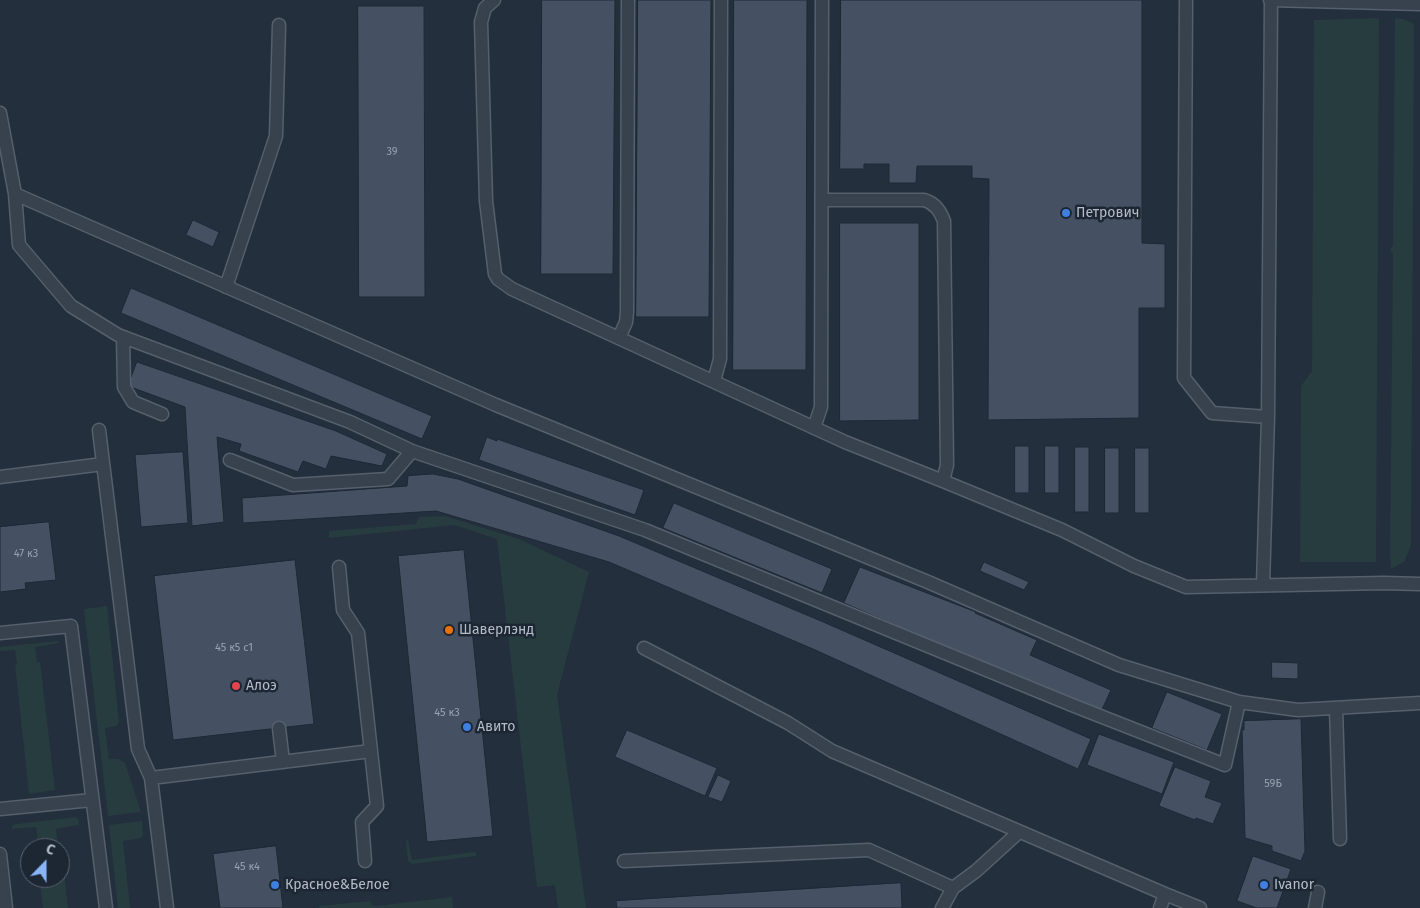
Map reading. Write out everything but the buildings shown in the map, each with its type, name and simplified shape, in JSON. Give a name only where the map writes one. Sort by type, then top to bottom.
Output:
[{"type":"lane","points":[[494,0],[485,8],[481,22],[486,202],[495,274],[498,279],[512,289],[814,428],[1062,530],[1134,566],[1186,587],[1420,584]]},
{"type":"lane","points":[[619,338],[626,322],[627,312],[628,0]]},
{"type":"lane","points":[[714,381],[720,359],[721,0]]},
{"type":"lane","points":[[814,428],[821,407],[822,0]]},
{"type":"lane","points":[[1186,0],[1184,378],[1212,413],[1268,417]]},
{"type":"lane","points":[[1264,586],[1268,417],[1271,0],[1420,4]]},
{"type":"lane","points":[[226,287],[276,136],[279,26]]},
{"type":"lane","points":[[0,113],[15,194],[19,245],[71,306],[123,337],[350,422],[412,451],[645,530],[1072,705],[1225,765],[1239,702]]},
{"type":"lane","points":[[15,194],[496,405],[928,582],[1119,665],[1239,702],[1298,710],[1420,703]]},
{"type":"lane","points":[[822,200],[924,200],[934,205],[942,215],[944,226],[947,465],[943,481]]},
{"type":"lane","points":[[123,337],[124,387],[132,402],[162,414]]},
{"type":"lane","points":[[99,430],[138,749],[151,778],[167,908]]},
{"type":"lane","points":[[230,460],[293,485],[388,479],[412,451]]},
{"type":"lane","points":[[0,477],[103,464]]},
{"type":"lane","points":[[339,567],[343,610],[358,633],[376,806],[362,822],[365,861]]},
{"type":"lane","points":[[0,633],[71,626],[106,908]]},
{"type":"lane","points":[[644,648],[788,723],[832,751],[1200,908]]},
{"type":"lane","points":[[1336,708],[1340,838]]},
{"type":"lane","points":[[279,728],[283,762]]},
{"type":"lane","points":[[151,778],[371,751]]},
{"type":"lane","points":[[0,809],[92,800]]},
{"type":"lane","points":[[942,908],[953,888],[976,871],[1019,832]]},
{"type":"lane","points":[[624,861],[869,850],[953,888]]},
{"type":"lane","points":[[0,854],[6,908]]},
{"type":"lane","points":[[1315,908],[1318,892]]},
{"type":"lane","points":[[1160,908],[1164,894]]},
{"type":"green space","points":[[1379,18],[1376,562],[1300,562],[1301,386],[1312,371],[1314,20]]},
{"type":"green space","points":[[1395,18],[1404,19],[1414,24],[1411,545],[1404,562],[1391,569],[1393,253],[1390,248],[1393,246]]},
{"type":"green space","points":[[445,516],[519,539],[589,572],[557,695],[586,908],[558,908],[555,885],[537,887],[497,539],[455,525],[329,538],[329,531],[416,524],[419,517]]},
{"type":"green space","points":[[107,606],[119,722],[116,726],[105,728],[109,759],[118,759],[125,763],[141,812],[108,816],[84,609]]},
{"type":"green space","points":[[58,641],[59,643],[35,647],[37,662],[40,662],[55,790],[29,794],[15,650],[0,651],[0,647]]},
{"type":"green space","points":[[76,817],[79,820],[78,825],[56,829],[57,838],[38,838],[36,827],[12,829],[12,826]]},
{"type":"green space","points":[[142,821],[143,834],[141,838],[123,841],[130,908],[118,908],[109,825]]},
{"type":"green space","points":[[408,840],[412,860],[474,852],[477,854],[476,856],[412,864],[408,861],[406,841]]},
{"type":"green space","points":[[41,888],[66,888],[68,908],[43,908]]},
{"type":"green space","points":[[452,897],[453,908],[319,908],[319,906],[371,901],[372,906],[376,906]]},
{"type":"place","name":"Петрович","points":[[1066,213]]},
{"type":"place","name":"Шаверлэнд","points":[[449,630]]},
{"type":"place","name":"Алоэ","points":[[236,686]]},
{"type":"place","name":"Авито","points":[[467,727]]},
{"type":"place","name":"Красное&Белое","points":[[275,885]]},
{"type":"place","name":"Ivanor","points":[[1264,885]]}]
